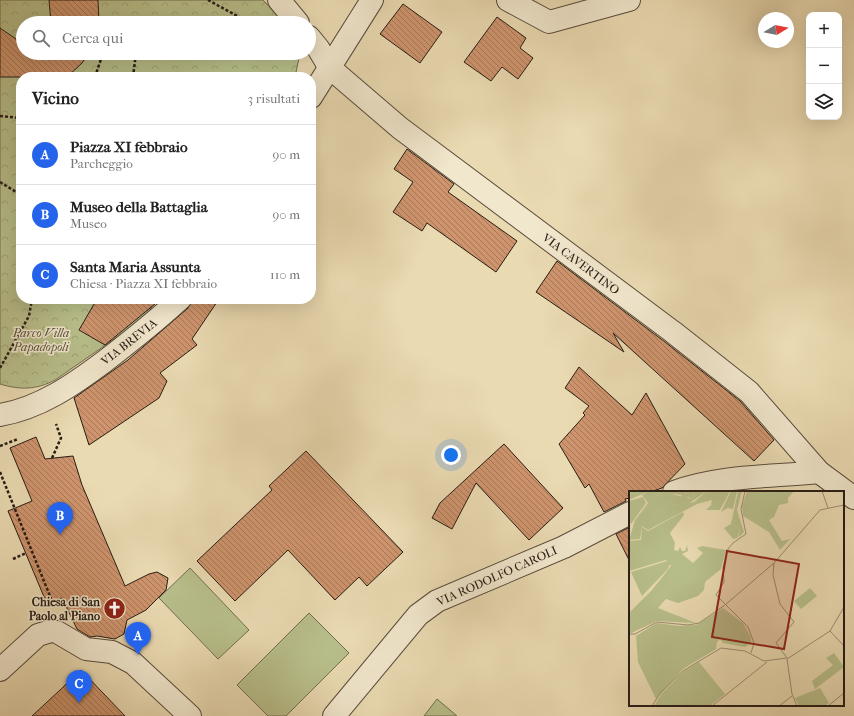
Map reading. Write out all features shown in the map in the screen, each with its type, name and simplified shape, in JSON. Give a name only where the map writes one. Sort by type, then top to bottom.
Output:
[{"type":"street","points":[[279,0],[292,16]]},
{"type":"street","points":[[316,89],[372,0]]},
{"type":"street","points":[[508,0],[549,22],[629,0]]},
{"type":"street","name":"VIA CAVERTINO","points":[[316,46],[330,68],[400,128],[673,332],[749,392],[819,472],[854,498]]},
{"type":"street","name":"VIA BREVIA","points":[[0,415],[11,413],[54,397],[149,328],[175,304]]},
{"type":"street","points":[[677,491],[698,484],[742,477],[819,472]]},
{"type":"street","name":"VIA RODOLFO CAROLI","points":[[334,716],[418,615],[437,601],[564,547],[629,514]]},
{"type":"street","points":[[0,670],[38,635],[44,632],[57,632],[86,649],[112,652],[134,663],[190,716]]},
{"type":"path","points":[[208,0],[236,16]]},
{"type":"path","points":[[97,72],[101,60]]},
{"type":"path","points":[[134,72],[135,60]]},
{"type":"path","points":[[0,116],[16,118]]},
{"type":"path","points":[[0,182],[16,192]]},
{"type":"path","points":[[0,368],[29,316],[31,304]]},
{"type":"path","points":[[50,427],[57,424],[61,438],[52,458]]},
{"type":"path","points":[[0,446],[21,438]]},
{"type":"path","points":[[0,472],[52,602]]},
{"type":"path","points":[[13,559],[26,553]]},
{"type":"green space","name":"Parco Villa Papadopoli","points":[[0,0],[263,0],[278,16],[16,16],[16,60],[299,60],[296,72],[16,72],[16,304],[153,304],[146,317],[55,380],[41,386],[28,388],[0,384]]},
{"type":"green space","points":[[190,568],[249,630],[218,659],[159,598]]},
{"type":"green space","points":[[309,613],[349,653],[286,716],[268,716],[237,685]]},
{"type":"green space","points":[[437,699],[457,716],[424,716]]},
{"type":"building","points":[[49,0],[98,0],[99,16],[50,16]]},
{"type":"building","points":[[403,4],[442,32],[420,63],[380,34]]},
{"type":"building","points":[[497,17],[526,38],[520,48],[533,58],[518,79],[502,67],[491,81],[464,62]]},
{"type":"building","points":[[0,28],[16,39],[16,60],[84,60],[72,72],[16,72],[16,77],[0,77]]},
{"type":"building","points":[[407,149],[454,184],[448,192],[517,241],[496,272],[427,223],[422,231],[393,212],[413,182],[394,169]]},
{"type":"building","points":[[557,261],[665,342],[740,401],[774,440],[754,461],[613,333],[624,352],[536,292]]},
{"type":"building","points":[[94,304],[155,304],[105,345],[79,330]]},
{"type":"building","points":[[190,304],[216,304],[192,339],[197,345],[160,373],[167,381],[159,398],[89,445],[74,398],[128,360],[188,308]]},
{"type":"building","points":[[579,367],[632,415],[646,393],[685,464],[662,488],[653,491],[629,491],[629,498],[625,499],[626,501],[604,512],[589,484],[585,488],[559,444],[585,415],[583,413],[589,406],[565,388]]},
{"type":"building","points":[[36,437],[45,459],[73,456],[82,485],[125,586],[149,574],[157,572],[168,578],[166,590],[146,610],[127,620],[124,634],[115,639],[97,636],[90,637],[77,629],[62,598],[47,604],[8,511],[32,501],[10,448]]},
{"type":"building","points":[[504,444],[563,508],[529,540],[476,483],[452,529],[432,518],[440,503]]},
{"type":"building","points":[[306,451],[403,552],[367,586],[359,577],[335,600],[288,550],[235,601],[197,561],[272,490],[269,486]]},
{"type":"building","points":[[629,528],[629,560],[616,534]]},
{"type":"building","points":[[81,670],[125,716],[32,716],[60,690]]},
{"type":"place","name":"Museo della Battaglia","points":[[60,535]]},
{"type":"place","name":"Chiesa di San Paolo al Piano","points":[[115,609]]},
{"type":"place","name":"Piazza XI febbraio","points":[[138,655]]},
{"type":"place","name":"Santa Maria Assunta","points":[[79,703]]}]
